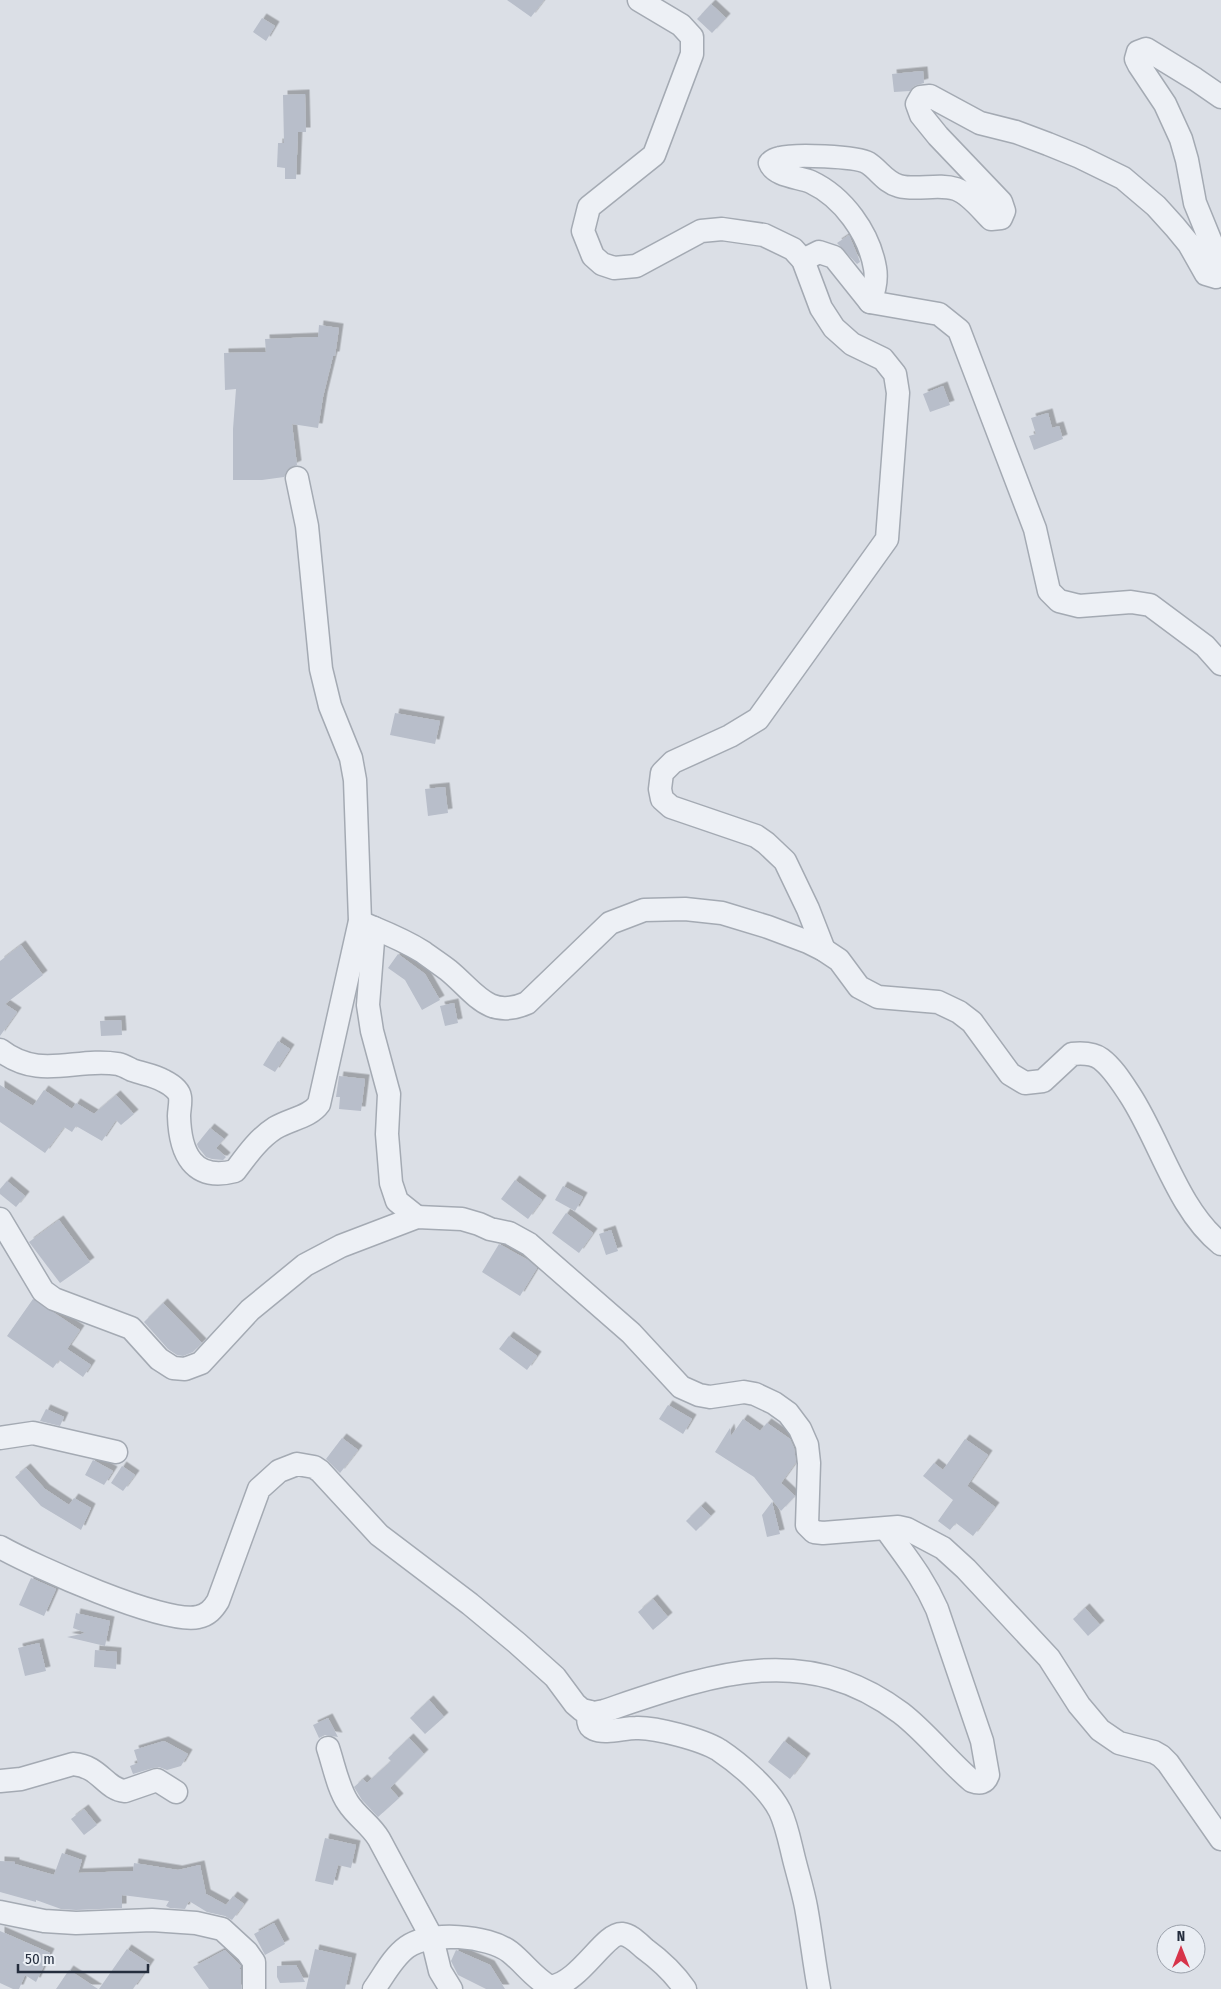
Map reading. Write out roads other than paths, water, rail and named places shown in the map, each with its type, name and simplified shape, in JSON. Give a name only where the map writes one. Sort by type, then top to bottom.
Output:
[{"type":"street","points":[[639,0],[681,24],[692,37],[692,54],[654,154],[589,207],[583,231],[593,256],[602,264],[614,268],[636,266],[701,232],[722,229],[764,235],[793,249],[803,260],[821,308],[834,328],[852,344],[883,359],[895,374],[898,393],[887,539],[758,718],[730,736],[673,762],[662,773],[660,789],[662,799],[670,807],[756,836],[785,861],[808,908],[824,950]]},
{"type":"street","points":[[1219,282],[1220,264],[1195,203],[1181,139],[1165,104],[1136,59],[1138,52],[1146,49],[1221,97]]},
{"type":"street","points":[[870,302],[874,292],[876,269],[869,246],[861,231],[839,200],[811,183],[774,170],[770,164],[774,160],[784,157],[857,159],[868,163],[884,178],[896,185],[956,189],[991,218],[1001,218],[1004,210],[1002,202],[938,136],[921,115],[917,104],[921,97],[926,96],[938,100],[980,123],[1016,132],[1080,156],[1123,178],[1156,206],[1189,244],[1206,274],[1219,282]]},
{"type":"street","points":[[803,260],[819,252],[834,257],[870,302],[939,314],[959,330],[1035,528],[1049,590],[1059,601],[1079,606],[1131,602],[1150,605],[1205,646],[1221,664]]},
{"type":"street","points":[[297,478],[306,526],[321,670],[330,706],[351,758],[355,780],[367,925],[368,1005],[377,1054],[389,1094],[386,1134],[391,1183],[397,1201],[417,1217]]},
{"type":"street","points":[[367,925],[406,942],[422,952],[448,970],[474,996],[487,1004],[500,1008],[514,1009],[527,1003],[610,923],[644,910],[685,909],[722,913],[768,927],[824,950],[839,960],[859,987],[867,993],[878,997],[938,1002],[959,1012],[972,1022],[1010,1074],[1025,1083],[1043,1081],[1072,1054],[1086,1053],[1102,1060],[1123,1084],[1142,1114],[1189,1207],[1201,1224],[1221,1244]]},
{"type":"street","points":[[0,1050],[12,1059],[22,1063],[51,1068],[82,1063],[120,1064],[166,1082],[173,1087],[180,1097],[179,1117],[182,1141],[184,1151],[189,1159],[197,1168],[214,1174],[235,1171],[259,1140],[293,1119],[314,1111],[319,1104],[367,925]]},
{"type":"street","points":[[0,1219],[43,1291],[54,1299],[131,1328],[159,1359],[173,1368],[185,1369],[201,1363],[250,1310],[305,1265],[341,1246],[417,1217],[462,1219],[509,1234],[529,1244],[631,1333],[673,1379],[690,1392],[710,1397],[744,1392],[755,1394],[774,1402],[788,1413],[800,1429],[807,1445],[809,1463],[807,1525],[814,1532],[823,1533],[898,1527],[917,1533],[943,1548],[966,1569],[1049,1658],[1079,1705],[1100,1730],[1119,1743],[1154,1752],[1168,1763],[1221,1839]]},
{"type":"street","points":[[0,1438],[33,1433],[116,1452]]},
{"type":"street","points":[[0,1547],[30,1562],[137,1607],[187,1618],[198,1618],[208,1614],[218,1600],[259,1489],[270,1478],[288,1467],[297,1464],[314,1466],[320,1470],[379,1534],[470,1604],[555,1677],[575,1704],[589,1712],[604,1711],[709,1678],[746,1671],[785,1669],[815,1673],[844,1681],[873,1695],[902,1714],[972,1781],[983,1782],[988,1775],[982,1741],[937,1609],[929,1589],[916,1568],[886,1529]]},
{"type":"street","points":[[589,1712],[588,1720],[590,1726],[595,1729],[638,1727],[666,1732],[717,1749],[744,1768],[762,1787],[780,1811],[789,1837],[806,1906],[819,1989]]},
{"type":"street","points":[[328,1748],[348,1804],[374,1830],[432,1938],[440,1971],[452,1989]]},
{"type":"street","points":[[0,1781],[22,1779],[77,1764],[96,1772],[120,1790],[125,1791],[157,1780],[176,1792]]},
{"type":"street","points":[[0,1912],[44,1921],[76,1923],[152,1920],[196,1923],[222,1929],[247,1952],[254,1962],[254,1989]]},
{"type":"street","points":[[374,1989],[396,1957],[407,1947],[420,1940],[432,1938],[477,1939],[500,1946],[550,1987],[565,1983],[610,1939],[621,1934],[629,1936],[662,1962],[685,1989]]}]
